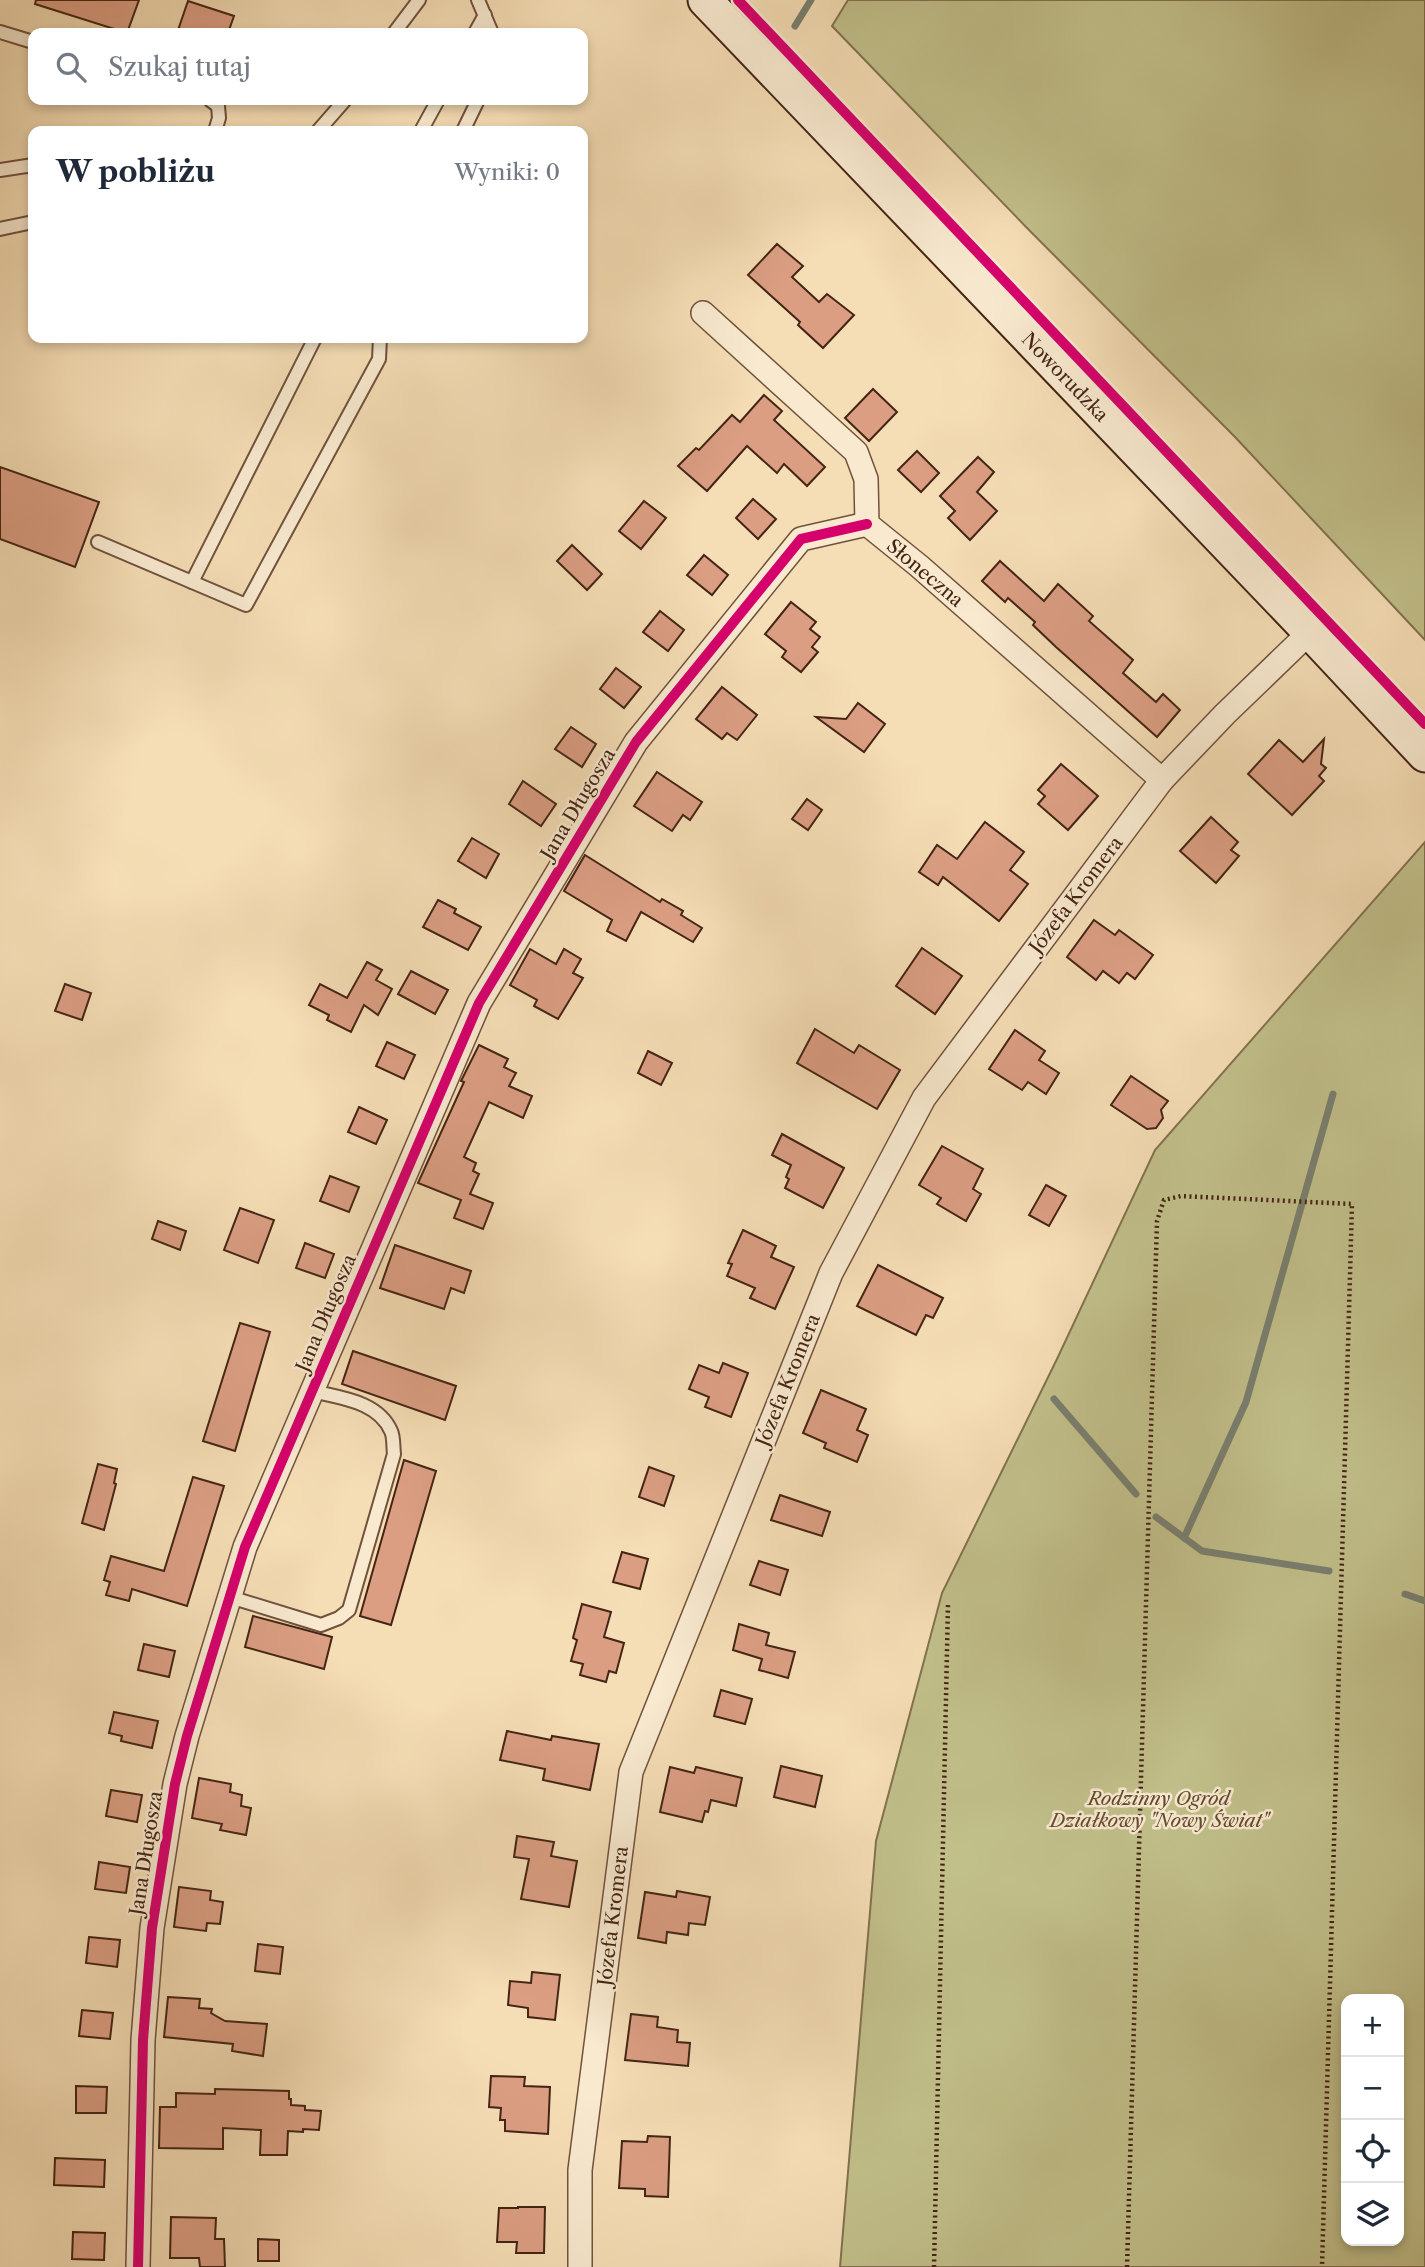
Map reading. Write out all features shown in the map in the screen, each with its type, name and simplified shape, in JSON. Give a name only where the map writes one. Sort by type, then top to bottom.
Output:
[{"type":"street","name":"Noworudzka","points":[[705,0],[1425,755]]},
{"type":"street","points":[[703,313],[856,452],[866,479],[867,524]]},
{"type":"street","name":"Słoneczna","points":[[867,524],[919,566],[1162,780]]},
{"type":"street","name":"Jana Długosza","points":[[138,2267],[143,2040],[152,1928],[175,1784],[245,1547],[479,1003],[636,742],[801,539],[867,524]]},
{"type":"street","name":"Józefa Kromera","points":[[580,2267],[580,2170],[631,1772],[831,1273],[918,1110],[1162,780],[1225,714],[1310,632]]},
{"type":"lane","points":[[398,28],[419,0]]},
{"type":"lane","points":[[478,0],[490,28]]},
{"type":"lane","points":[[478,28],[485,15]]},
{"type":"lane","points":[[0,32],[28,40]]},
{"type":"lane","points":[[217,105],[219,118],[217,126]]},
{"type":"lane","points":[[322,126],[341,105]]},
{"type":"lane","points":[[424,126],[435,105]]},
{"type":"lane","points":[[465,126],[476,105]]},
{"type":"lane","points":[[0,170],[28,166]]},
{"type":"lane","points":[[0,229],[28,223]]},
{"type":"lane","points":[[192,582],[312,343]]},
{"type":"lane","points":[[97,542],[246,605],[379,359],[380,343]]},
{"type":"lane","points":[[230,1597],[321,1625],[339,1618],[349,1610],[394,1454],[392,1432],[378,1413],[361,1403],[312,1391]]},
{"type":"path","points":[[1127,2267],[1157,1221],[1164,1200],[1181,1196],[1352,1204],[1322,2267]]},
{"type":"path","points":[[934,2267],[948,1604]]},
{"type":"green space","points":[[848,0],[1425,0],[1425,640],[1235,437],[1027,228],[832,26]]},
{"type":"green space","name":"Rodzinny Ogród Działkowy \"Nowy Świat\"","points":[[1425,842],[1425,2267],[840,2267],[876,1841],[942,1593],[1057,1359],[1155,1150]]},
{"type":"building","points":[[36,0],[139,0],[129,28],[111,28],[35,4]]},
{"type":"building","points":[[188,1],[234,16],[230,28],[179,28]]},
{"type":"building","points":[[777,244],[803,266],[792,277],[819,302],[827,294],[854,315],[823,348],[798,325],[800,322],[748,275]]},
{"type":"building","points":[[873,389],[897,412],[869,441],[845,418]]},
{"type":"building","points":[[764,395],[782,411],[774,420],[825,467],[807,486],[784,464],[777,473],[747,446],[707,491],[678,466],[696,448],[699,450],[732,415],[740,422]]},
{"type":"building","points":[[917,451],[939,473],[921,492],[898,470]]},
{"type":"building","points":[[978,457],[994,472],[977,492],[997,511],[970,540],[948,518],[955,511],[940,496]]},
{"type":"building","points":[[0,467],[99,502],[75,567],[0,539]]},
{"type":"building","points":[[753,499],[776,519],[758,539],[736,518]]},
{"type":"building","points":[[644,501],[666,518],[641,549],[619,531]]},
{"type":"building","points":[[572,545],[602,574],[587,590],[557,561]]},
{"type":"building","points":[[704,555],[728,575],[712,595],[687,575]]},
{"type":"building","points":[[1000,561],[1044,601],[1058,584],[1093,616],[1089,621],[1133,660],[1123,673],[1156,702],[1163,694],[1180,710],[1157,737],[1056,647],[1033,625],[1035,622],[1008,598],[1005,602],[982,581]]},
{"type":"building","points":[[791,602],[816,622],[810,629],[820,637],[812,647],[818,652],[801,672],[782,657],[786,651],[765,634]]},
{"type":"building","points":[[660,611],[684,630],[668,651],[643,632]]},
{"type":"building","points":[[616,668],[641,687],[624,708],[600,689]]},
{"type":"building","points":[[722,687],[757,715],[737,740],[727,733],[722,739],[696,719]]},
{"type":"building","points":[[858,703],[885,724],[864,752],[816,717],[846,719]]},
{"type":"building","points":[[571,727],[596,744],[582,767],[555,749]]},
{"type":"building","points":[[1324,739],[1321,764],[1326,768],[1319,776],[1324,781],[1292,815],[1248,774],[1279,740],[1303,762]]},
{"type":"building","points":[[1061,764],[1098,796],[1068,830],[1038,804],[1045,796],[1038,790]]},
{"type":"building","points":[[657,772],[702,802],[690,820],[683,815],[672,831],[634,806]]},
{"type":"building","points":[[523,781],[556,804],[541,826],[509,804]]},
{"type":"building","points":[[807,799],[822,810],[808,830],[792,819]]},
{"type":"building","points":[[1211,817],[1238,842],[1231,850],[1239,856],[1216,883],[1180,851]]},
{"type":"building","points":[[985,822],[1024,852],[1010,870],[1028,884],[999,921],[943,877],[938,885],[919,872],[937,845],[957,859]]},
{"type":"building","points":[[472,838],[499,854],[486,878],[458,861]]},
{"type":"building","points":[[585,855],[660,902],[662,899],[683,911],[681,915],[702,928],[693,942],[641,912],[626,941],[607,931],[612,920],[564,891]]},
{"type":"building","points":[[438,900],[456,909],[454,913],[481,927],[468,950],[423,927]]},
{"type":"building","points":[[1094,920],[1115,935],[1119,930],[1153,955],[1135,979],[1127,973],[1119,983],[1103,971],[1096,980],[1067,957]]},
{"type":"building","points":[[922,948],[962,976],[935,1014],[896,986]]},
{"type":"building","points":[[530,949],[556,964],[564,949],[581,959],[573,973],[583,978],[558,1019],[534,1006],[537,1000],[510,985]]},
{"type":"building","points":[[367,962],[382,970],[376,980],[392,989],[378,1015],[364,1005],[351,1032],[327,1020],[329,1015],[309,1005],[320,984],[347,998]]},
{"type":"building","points":[[411,971],[448,990],[435,1014],[398,994]]},
{"type":"building","points":[[65,984],[91,993],[82,1020],[55,1011]]},
{"type":"building","points":[[815,1029],[854,1053],[859,1045],[900,1070],[877,1109],[797,1063]]},
{"type":"building","points":[[1015,1030],[1045,1051],[1039,1060],[1059,1073],[1046,1094],[1028,1082],[1022,1090],[989,1069]]},
{"type":"building","points":[[387,1042],[415,1055],[404,1079],[376,1066]]},
{"type":"building","points":[[479,1045],[508,1059],[504,1067],[516,1073],[509,1086],[532,1096],[523,1118],[489,1102],[464,1157],[476,1163],[473,1171],[479,1174],[470,1194],[493,1203],[483,1229],[454,1218],[461,1200],[418,1183]]},
{"type":"building","points":[[648,1051],[672,1063],[661,1085],[638,1073]]},
{"type":"building","points":[[1131,1076],[1168,1101],[1161,1110],[1163,1118],[1156,1128],[1147,1129],[1111,1105]]},
{"type":"building","points":[[359,1107],[387,1120],[376,1144],[348,1132]]},
{"type":"building","points":[[782,1134],[844,1168],[823,1208],[785,1188],[791,1165],[772,1155]]},
{"type":"building","points":[[942,1146],[983,1169],[973,1189],[981,1194],[966,1221],[937,1204],[941,1198],[919,1185]]},
{"type":"building","points":[[330,1176],[359,1187],[349,1212],[320,1201]]},
{"type":"building","points":[[1046,1185],[1066,1196],[1049,1226],[1029,1215]]},
{"type":"building","points":[[240,1208],[274,1220],[258,1263],[224,1250]]},
{"type":"building","points":[[158,1221],[186,1231],[180,1250],[152,1239]]},
{"type":"building","points":[[743,1230],[776,1246],[771,1257],[794,1267],[775,1309],[750,1298],[755,1288],[727,1276],[732,1264],[728,1263]]},
{"type":"building","points":[[305,1243],[334,1254],[325,1278],[296,1268]]},
{"type":"building","points":[[395,1245],[471,1271],[464,1293],[451,1288],[444,1309],[380,1288]]},
{"type":"building","points":[[878,1265],[943,1298],[933,1318],[926,1315],[916,1335],[857,1306]]},
{"type":"building","points":[[240,1323],[270,1332],[235,1451],[203,1441]]},
{"type":"building","points":[[353,1351],[456,1386],[445,1420],[342,1384]]},
{"type":"building","points":[[723,1363],[748,1373],[731,1417],[705,1407],[709,1397],[689,1389],[699,1365],[719,1373]]},
{"type":"building","points":[[821,1390],[866,1409],[857,1430],[868,1435],[857,1462],[824,1448],[826,1443],[803,1433]]},
{"type":"building","points":[[404,1460],[436,1471],[391,1625],[360,1616]]},
{"type":"building","points":[[98,1464],[117,1469],[116,1484],[104,1530],[82,1523]]},
{"type":"building","points":[[649,1467],[674,1476],[664,1506],[639,1497]]},
{"type":"building","points":[[193,1477],[224,1486],[187,1606],[132,1589],[129,1601],[106,1595],[110,1582],[104,1580],[111,1556],[164,1571]]},
{"type":"building","points":[[780,1495],[830,1512],[822,1536],[771,1520]]},
{"type":"building","points":[[622,1552],[648,1559],[640,1589],[613,1582]]},
{"type":"building","points":[[759,1561],[788,1570],[780,1595],[750,1585]]},
{"type":"building","points":[[582,1604],[611,1612],[604,1637],[624,1643],[616,1673],[609,1671],[606,1682],[580,1675],[583,1664],[571,1661],[577,1640],[573,1638]]},
{"type":"building","points":[[253,1616],[332,1637],[324,1669],[245,1647]]},
{"type":"building","points":[[739,1624],[769,1633],[766,1645],[795,1652],[788,1678],[759,1670],[762,1659],[733,1650]]},
{"type":"building","points":[[144,1644],[175,1651],[169,1677],[138,1670]]},
{"type":"building","points":[[721,1690],[752,1699],[745,1724],[714,1716]]},
{"type":"building","points":[[114,1712],[158,1721],[152,1748],[121,1741],[122,1736],[109,1733]]},
{"type":"building","points":[[507,1731],[551,1740],[552,1736],[599,1744],[590,1790],[543,1780],[545,1769],[500,1760]]},
{"type":"building","points":[[781,1766],[822,1776],[815,1807],[774,1797]]},
{"type":"building","points":[[670,1767],[694,1773],[696,1767],[742,1778],[736,1806],[711,1800],[702,1822],[660,1812]]},
{"type":"building","points":[[199,1778],[231,1784],[230,1792],[242,1795],[241,1806],[251,1808],[246,1835],[220,1830],[222,1824],[192,1818]]},
{"type":"building","points":[[111,1790],[142,1795],[137,1822],[106,1816]]},
{"type":"building","points":[[517,1836],[554,1842],[551,1856],[577,1861],[569,1907],[521,1899],[529,1859],[514,1857]]},
{"type":"building","points":[[99,1862],[130,1867],[126,1893],[95,1889]]},
{"type":"building","points":[[179,1887],[211,1891],[210,1900],[223,1902],[220,1924],[207,1923],[206,1931],[174,1927]]},
{"type":"building","points":[[677,1891],[710,1897],[705,1925],[689,1923],[688,1935],[667,1932],[666,1943],[638,1938],[645,1892],[676,1897]]},
{"type":"building","points":[[89,1937],[120,1940],[117,1967],[86,1963]]},
{"type":"building","points":[[258,1944],[283,1947],[280,1974],[255,1971]]},
{"type":"building","points":[[532,1972],[560,1975],[555,2020],[528,2017],[528,2008],[508,2005],[510,1981],[531,1983]]},
{"type":"building","points":[[168,1997],[200,1999],[199,2008],[212,2009],[211,2013],[225,2021],[267,2024],[263,2056],[232,2051],[233,2044],[164,2037]]},
{"type":"building","points":[[82,2010],[113,2013],[110,2039],[79,2036]]},
{"type":"building","points":[[631,2014],[658,2017],[657,2027],[678,2030],[677,2042],[690,2043],[688,2066],[625,2060]]},
{"type":"building","points":[[491,2076],[525,2077],[524,2086],[550,2087],[548,2134],[505,2131],[505,2120],[500,2120],[501,2108],[489,2107]]},
{"type":"building","points":[[76,2086],[107,2087],[106,2113],[76,2113]]},
{"type":"building","points":[[215,2089],[289,2091],[291,2105],[305,2106],[305,2110],[321,2111],[319,2130],[288,2131],[287,2155],[260,2155],[261,2130],[223,2128],[223,2149],[159,2148],[160,2107],[176,2107],[176,2093],[215,2094]]},
{"type":"building","points":[[648,2136],[670,2137],[668,2197],[645,2196],[645,2189],[619,2188],[622,2141],[647,2142]]},
{"type":"building","points":[[55,2158],[105,2160],[104,2187],[54,2185]]},
{"type":"building","points":[[545,2207],[544,2253],[516,2253],[517,2242],[497,2242],[499,2208]]},
{"type":"building","points":[[171,2217],[216,2218],[215,2239],[224,2239],[225,2267],[200,2267],[199,2258],[170,2258]]},
{"type":"building","points":[[73,2232],[105,2233],[104,2260],[72,2259]]},
{"type":"building","points":[[258,2239],[279,2240],[279,2261],[258,2261]]},
{"type":"waterway","points":[[795,26],[811,0]]},
{"type":"waterway","points":[[1184,1538],[1246,1402],[1333,1094]]},
{"type":"waterway","points":[[1054,1399],[1136,1494]]},
{"type":"waterway","points":[[1156,1517],[1202,1551],[1329,1571]]},
{"type":"waterway","points":[[1405,1594],[1425,1601]]},
{"type":"cycle path","points":[[738,0],[1425,724]]},
{"type":"cycle path","points":[[138,2267],[143,2040],[152,1928],[175,1784],[245,1547],[479,1003],[636,742],[801,539],[867,524]]}]
